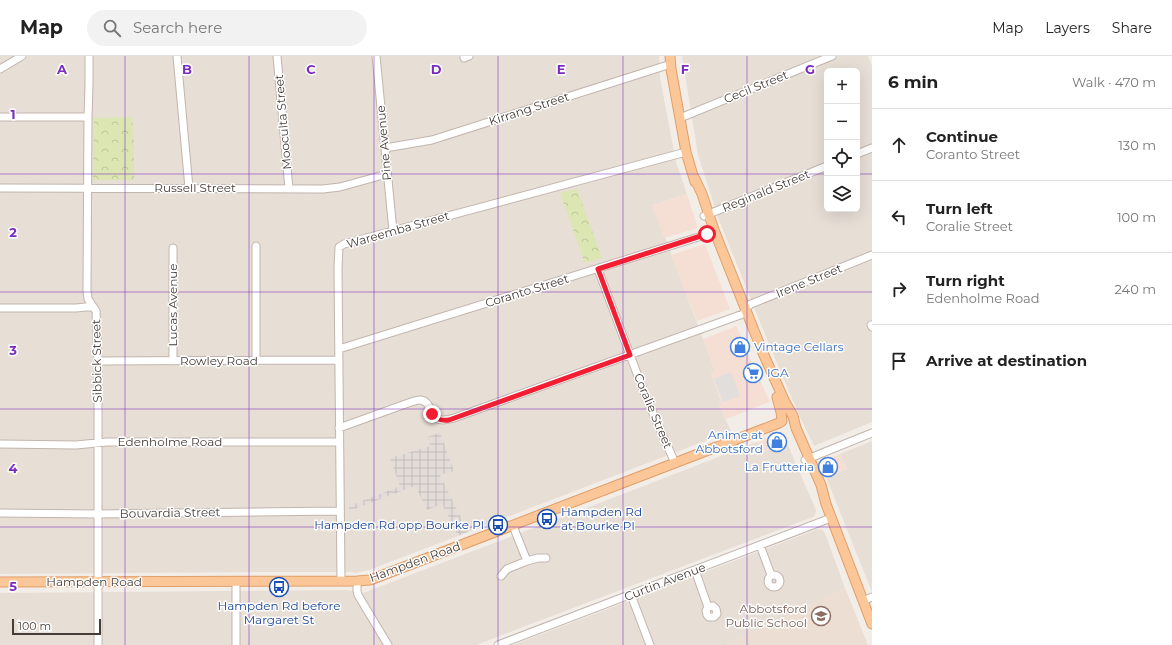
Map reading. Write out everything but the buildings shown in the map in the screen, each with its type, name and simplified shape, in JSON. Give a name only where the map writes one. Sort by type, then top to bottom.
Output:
[{"type":"main road","points":[[670,60],[686,152],[694,177],[702,194],[712,232],[744,311],[782,395],[787,419],[821,485],[831,518],[872,624]]},
{"type":"main road","name":"Hampden Road","points":[[0,582],[236,582],[370,580],[780,423],[787,419]]},
{"type":"street","points":[[0,69],[22,56]]},
{"type":"street","name":"Sibbick Street","points":[[88,56],[87,291],[88,299],[96,311],[98,361],[98,645]]},
{"type":"street","points":[[177,56],[189,188]]},
{"type":"street","name":"Mooculta Street","points":[[277,56],[289,189]]},
{"type":"street","name":"Pine Avenue","points":[[376,56],[393,231]]},
{"type":"street","name":"Cecil Street","points":[[680,118],[832,56]]},
{"type":"street","name":"Kirrang Street","points":[[385,148],[432,140],[670,60]]},
{"type":"street","points":[[0,117],[88,117]]},
{"type":"street","points":[[860,153],[872,148]]},
{"type":"street","name":"Wareemba Street","points":[[341,581],[339,247],[344,244],[686,152]]},
{"type":"street","name":"Reginald Street","points":[[707,215],[824,167]]},
{"type":"street","name":"Russell Street","points":[[0,188],[334,188],[387,174]]},
{"type":"street","name":"Coranto Street","points":[[339,349],[712,232]]},
{"type":"street","points":[[256,246],[256,360]]},
{"type":"street","name":"Lucas Avenue","points":[[173,248],[173,361]]},
{"type":"street","name":"Irene Street","points":[[744,311],[758,302],[872,255]]},
{"type":"street","name":"Coralie Street","points":[[598,269],[645,395],[675,463]]},
{"type":"street","points":[[0,308],[93,307]]},
{"type":"street","points":[[339,428],[420,400],[427,405],[436,419],[449,420],[630,355],[744,311]]},
{"type":"street","name":"Rowley Road","points":[[98,361],[339,360]]},
{"type":"street","points":[[807,459],[872,433]]},
{"type":"street","name":"Edenholme Road","points":[[0,444],[76,445],[107,442],[339,442]]},
{"type":"street","name":"Bouvardia Street","points":[[0,513],[97,514],[340,511]]},
{"type":"street","name":"Curtin Avenue","points":[[498,645],[831,518]]},
{"type":"street","points":[[513,526],[527,560]]},
{"type":"street","points":[[760,545],[771,575]]},
{"type":"street","points":[[501,576],[507,569],[527,560],[546,558]]},
{"type":"street","points":[[695,570],[708,607]]},
{"type":"street","points":[[357,581],[356,591],[388,645]]},
{"type":"street","points":[[236,582],[236,645]]},
{"type":"street","points":[[631,595],[650,645]]},
{"type":"street","points":[[862,601],[872,598]]},
{"type":"shaded area","points":[[0,56],[659,56],[660,78],[676,162],[687,194],[653,205],[715,371],[711,373],[722,404],[719,405],[731,431],[468,532],[439,474],[454,470],[428,437],[430,446],[400,486],[349,506],[349,511],[415,485],[442,504],[458,536],[369,570],[355,573],[264,572],[0,574]]},
{"type":"shaded area","points":[[682,56],[868,56],[872,66],[872,422],[814,446],[771,349],[719,220],[698,155]]},
{"type":"shaded area","points":[[687,194],[698,228],[664,238],[652,205]]},
{"type":"shaded area","points":[[705,244],[730,309],[697,321],[671,255]]},
{"type":"shaded area","points":[[736,326],[770,402],[726,419],[719,405],[722,403],[711,373],[715,371],[703,339]]},
{"type":"shaded area","points":[[731,372],[740,396],[723,402],[714,379]]},
{"type":"shaded area","points":[[440,432],[454,471],[440,475],[468,532],[458,536],[442,504],[427,510],[415,486],[349,511],[349,506],[400,486],[390,458],[430,446],[428,437]]},
{"type":"shaded area","points":[[781,432],[783,433],[787,443],[761,453],[757,442]]},
{"type":"shaded area","points":[[872,441],[872,592],[826,477],[847,469],[840,454]]},
{"type":"shaded area","points":[[757,442],[762,453],[787,443],[816,510],[813,517],[476,645],[0,645],[0,593],[346,590],[363,593]]},
{"type":"shaded area","points":[[840,454],[847,469],[826,477],[821,462]]},
{"type":"shaded area","points":[[818,529],[825,533],[845,588],[727,645],[513,645]]},
{"type":"shaded area","name":"Abbotsford Public School","points":[[845,588],[868,645],[727,645]]},
{"type":"green space","points":[[132,117],[134,136],[134,180],[93,180],[94,118]]},
{"type":"green space","points":[[577,189],[602,258],[585,263],[560,193]]},
{"type":"place","name":"Vintage Cellars","points":[[740,347]]},
{"type":"place","name":"IGA","points":[[753,373]]},
{"type":"place","name":"Anime at Abbotsford","points":[[777,442]]},
{"type":"place","name":"La Frutteria","points":[[828,467]]},
{"type":"place","name":"Hampden Rd at Bourke Pl","points":[[547,519]]},
{"type":"place","name":"Hampden Rd opp Bourke Pl","points":[[498,525]]},
{"type":"place","name":"Hampden Rd before Margaret St","points":[[279,587]]},
{"type":"place","name":"Abbotsford Public School","points":[[821,616]]},
{"type":"route","points":[[432,414],[436,419],[449,420],[630,355],[598,269],[707,234]]}]
